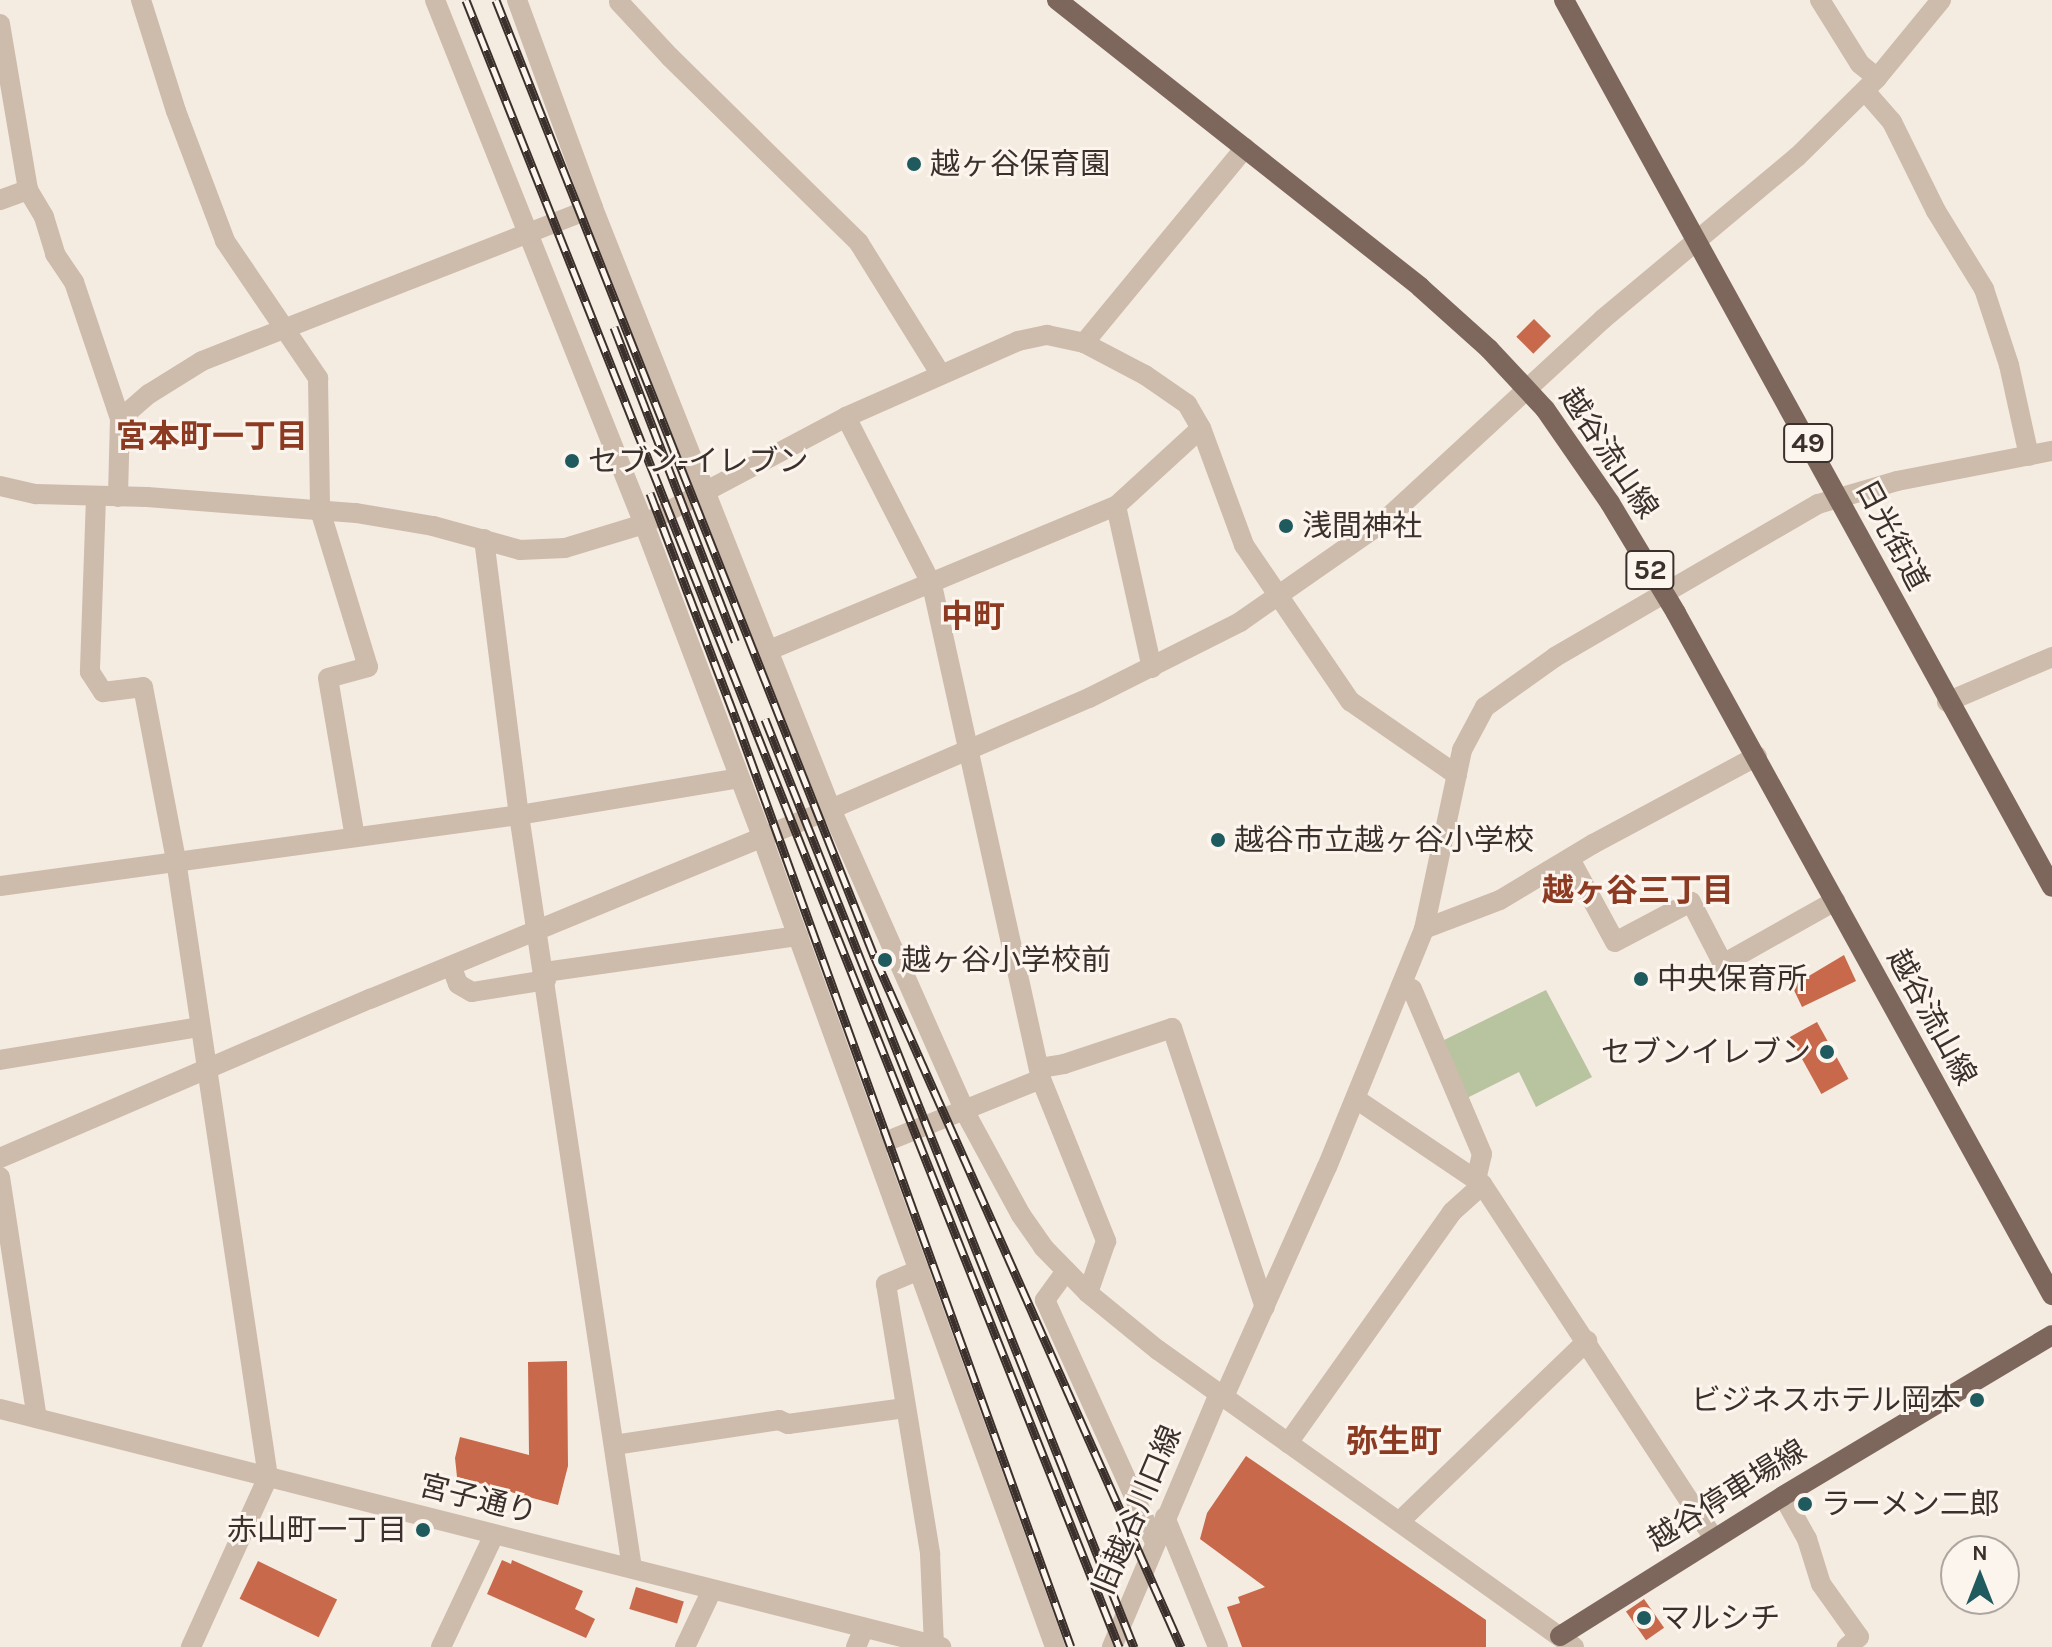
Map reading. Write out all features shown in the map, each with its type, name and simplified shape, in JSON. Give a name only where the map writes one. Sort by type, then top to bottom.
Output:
[{"type":"main road","name":"越谷流山線","points":[[1057,0],[1457,318],[1529,390],[1580,456],[1757,756],[2052,1295]]},
{"type":"main road","name":"日光街道","points":[[1564,0],[1947,702],[2052,887]]},
{"type":"main road","name":"越谷停車場線","points":[[1561,1643],[1714,1538],[2052,1335]]},
{"type":"street","points":[[141,0],[176,111],[225,241],[318,378],[320,510],[368,667],[328,678],[355,837]]},
{"type":"street","points":[[435,0],[644,524],[762,837],[1055,1647]]},
{"type":"street","points":[[517,0],[593,208],[831,809],[965,1112],[1021,1215],[1088,1293],[1220,1397],[1400,1521],[1561,1643]]},
{"type":"street","points":[[1820,0],[1892,122],[1936,211],[1984,289],[2009,365],[2029,456]]},
{"type":"street","points":[[0,1158],[370,999],[452,968],[831,809],[1197,646],[1277,598],[1382,523],[1603,319],[1797,157],[1871,84],[1941,0]]},
{"type":"street","points":[[619,2],[670,57],[859,243],[940,373]]},
{"type":"street","points":[[0,24],[28,190],[44,217],[55,254],[74,282],[120,419],[118,497]]},
{"type":"street","points":[[1084,343],[1245,148]]},
{"type":"street","points":[[0,200],[28,190]]},
{"type":"street","points":[[120,419],[149,394],[202,361],[593,208]]},
{"type":"street","points":[[0,486],[36,494],[320,510],[433,526],[520,550],[565,548],[644,524],[846,417],[1018,341],[1047,335],[1084,343],[1145,375],[1187,404],[1201,428],[1244,545],[1277,598],[1350,701],[1457,775]]},
{"type":"street","points":[[846,417],[932,585],[971,749],[1040,1073],[1106,1241],[1088,1293]]},
{"type":"street","points":[[767,651],[1116,506],[1201,428]]},
{"type":"street","name":"旧越谷川口線","points":[[1112,1647],[1165,1517],[1265,1307],[1356,1099],[1424,929],[1462,750],[1485,707],[1555,657],[1818,504],[1897,481],[2052,451]]},
{"type":"street","points":[[96,497],[90,672],[103,692],[143,687],[176,860],[268,1477],[191,1647]]},
{"type":"street","points":[[1116,506],[1152,668]]},
{"type":"street","points":[[484,539],[519,815],[632,1568]]},
{"type":"street","points":[[1947,702],[2052,657]]},
{"type":"street","points":[[1424,929],[1500,900],[1757,756]]},
{"type":"street","points":[[0,886],[519,815],[739,778]]},
{"type":"street","points":[[1570,859],[1615,942],[1691,902],[1723,964],[1835,901]]},
{"type":"street","points":[[452,968],[458,984],[472,992],[545,976],[798,936]]},
{"type":"street","points":[[1288,1443],[1452,1212],[1479,1183],[1482,1154],[1412,989],[1401,986]]},
{"type":"street","points":[[0,1060],[199,1027]]},
{"type":"street","points":[[875,1146],[965,1112],[1040,1073],[1172,1028],[1265,1307]]},
{"type":"street","points":[[1356,1099],[1479,1183],[1587,1341],[1714,1538]]},
{"type":"street","points":[[0,1177],[37,1418]]},
{"type":"street","points":[[919,1270],[886,1284],[930,1554],[938,1646]]},
{"type":"street","points":[[1066,1271],[1045,1300],[1155,1543]]},
{"type":"street","points":[[1400,1521],[1587,1341]]},
{"type":"street","points":[[614,1445],[779,1420],[788,1424],[905,1408]]},
{"type":"street","name":"宮子通り","points":[[0,1409],[632,1568],[712,1590],[860,1638],[938,1646]]},
{"type":"street","points":[[1783,1496],[1807,1539],[1821,1584],[1859,1637],[1847,1647]]},
{"type":"street","points":[[1165,1517],[1218,1647]]},
{"type":"street","points":[[441,1647],[494,1535]]},
{"type":"street","points":[[685,1647],[712,1590]]},
{"type":"green space","points":[[1546,990],[1592,1077],[1536,1107],[1519,1072],[1465,1099],[1440,1042]]},
{"type":"building","points":[[1534,319],[1551,336],[1533,354],[1516,337]]},
{"type":"building","points":[[1844,955],[1856,981],[1802,1007],[1792,986]]},
{"type":"building","points":[[1817,1022],[1849,1079],[1821,1094],[1790,1037]]},
{"type":"building","points":[[567,1361],[568,1466],[558,1505],[457,1477],[455,1458],[460,1437],[529,1455],[528,1362]]},
{"type":"building","points":[[1246,1456],[1486,1620],[1486,1647],[1242,1647],[1227,1607],[1240,1603],[1238,1597],[1265,1587],[1200,1539],[1207,1513]]},
{"type":"building","points":[[502,1560],[511,1564],[512,1560],[583,1591],[575,1609],[595,1619],[586,1638],[487,1594]]},
{"type":"building","points":[[258,1561],[337,1600],[319,1637],[240,1599]]},
{"type":"building","points":[[636,1587],[684,1602],[677,1624],[629,1609]]},
{"type":"building","name":"マルシチ","points":[[1644,1599],[1664,1628],[1646,1640],[1626,1612]]},
{"type":"railway","points":[[466,0],[1119,1647]]},
{"type":"railway","points":[[496,0],[875,958],[1181,1647]]},
{"type":"railway","points":[[614,327],[735,641]]},
{"type":"railway","points":[[650,493],[737,722],[1071,1647]]},
{"type":"railway","points":[[765,719],[1134,1647]]},
{"type":"place","name":"越ヶ谷保育園","points":[[914,164]]},
{"type":"place","name":"セブン-イレブン","points":[[572,461]]},
{"type":"place","name":"浅間神社","points":[[1286,526]]},
{"type":"place","name":"越谷市立越ヶ谷小学校","points":[[1218,840]]},
{"type":"place","name":"越ヶ谷小学校前","points":[[885,960]]},
{"type":"place","name":"中央保育所","points":[[1641,979]]},
{"type":"place","name":"セブンイレブン","points":[[1827,1052]]},
{"type":"place","name":"ビジネスホテル岡本","points":[[1977,1400]]},
{"type":"place","name":"ラーメン二郎","points":[[1805,1504]]},
{"type":"place","name":"赤山町一丁目","points":[[423,1530]]},
{"type":"place","name":"マルシチ","points":[[1644,1618]]},
{"type":"district","name":"宮本町一丁目","points":[[212,437]]},
{"type":"district","name":"中町","points":[[973,617]]},
{"type":"district","name":"越ヶ谷三丁目","points":[[1638,891]]},
{"type":"district","name":"弥生町","points":[[1394,1442]]}]
